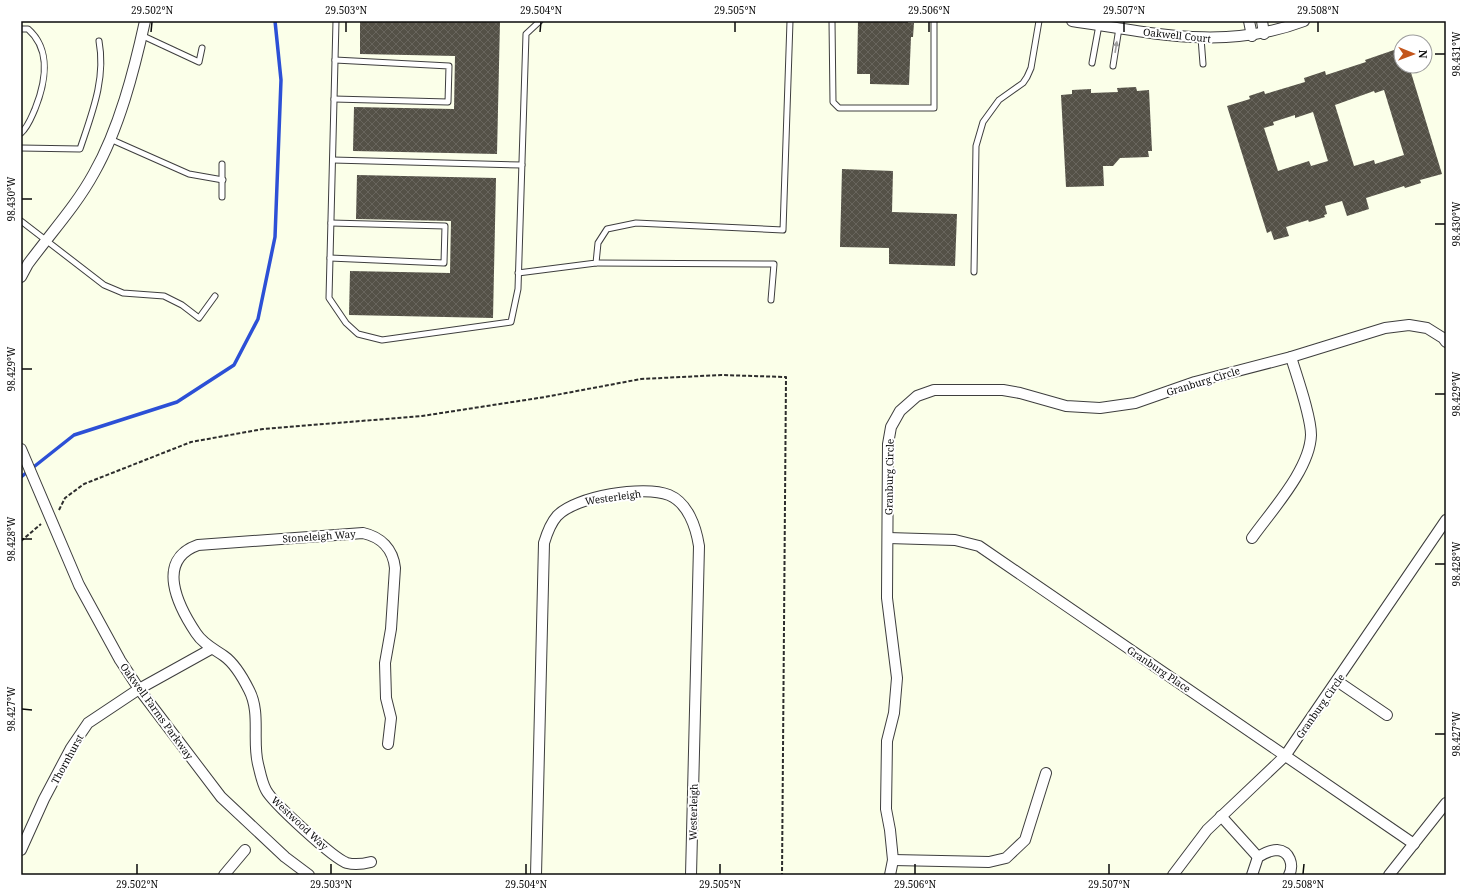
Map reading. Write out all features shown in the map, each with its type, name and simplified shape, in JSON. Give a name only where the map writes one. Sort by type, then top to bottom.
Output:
[{"type":"street","points":[[21,277],[28,264],[81,193],[94,173],[110,139],[145,21]]},
{"type":"street","name":"Oakwell Court","points":[[1072,21],[1201,38],[1252,36],[1264,34],[1304,21]]},
{"type":"street","points":[[1249,21],[1252,36]]},
{"type":"street","points":[[1262,21],[1264,34]]},
{"type":"street","name":"Granburg Circle","points":[[890,875],[893,860],[886,809],[887,741],[894,713],[897,678],[896,660],[888,615],[888,444],[892,427],[900,411],[917,396],[934,390],[1003,390],[1020,393],[1066,406],[1100,408],[1135,403],[1195,382],[1291,357],[1385,328],[1409,324],[1427,328],[1443,338],[1446,342]]},
{"type":"street","points":[[1252,538],[1301,469],[1309,452],[1311,434],[1309,422],[1291,357]]},
{"type":"street","name":"Oakwell Farms Parkway","points":[[22,450],[79,585],[120,660],[139,689],[221,797],[285,857],[309,875]]},
{"type":"street","name":"Westerleigh","points":[[536,875],[544,543],[550,525],[558,515],[570,506],[599,497],[634,492],[670,496],[684,507],[693,521],[698,535],[699,546],[691,875]]},
{"type":"street","name":"Granburg Circle","points":[[1174,875],[1207,830],[1220,816],[1285,756],[1446,520]]},
{"type":"street","name":"Stoneleigh Way","points":[[174,565],[184,552],[198,545],[363,533],[378,538],[385,544],[394,559],[395,568],[392,629],[385,663],[386,698],[390,718],[388,744]]},
{"type":"street","name":"Granburg Place","points":[[888,538],[955,540],[979,546],[1414,844]]},
{"type":"street","name":"Westwood Way","points":[[174,565],[174,588],[176,597],[196,634],[211,649],[225,656],[239,673],[250,691],[255,708],[257,763],[266,790],[273,800],[311,836],[345,862],[353,864],[370,862]]},
{"type":"street","name":"Thornhurst","points":[[21,850],[44,799],[81,732],[88,723],[139,689],[211,649]]},
{"type":"street","points":[[1337,681],[1387,714]]},
{"type":"street","points":[[893,860],[989,862],[1006,858],[1025,840],[1046,773]]},
{"type":"street","points":[[1389,875],[1446,803]]},
{"type":"street","points":[[1220,816],[1258,856]]},
{"type":"street","points":[[224,875],[246,850]]},
{"type":"street","points":[[1258,856],[1278,850],[1285,853],[1291,860],[1292,868],[1289,875]]},
{"type":"street","points":[[1252,875],[1258,856]]},
{"type":"lane","points":[[336,21],[329,298],[346,323],[358,334],[382,340],[511,322],[518,289],[526,34],[540,21]]},
{"type":"lane","points":[[596,263],[598,243],[607,229],[636,223],[782,230],[790,21]]},
{"type":"lane","points":[[832,21],[833,102],[840,108],[934,108],[934,21]]},
{"type":"lane","points":[[974,272],[976,146],[982,122],[999,100],[1028,77],[1031,68],[1039,21]]},
{"type":"lane","points":[[1092,63],[1099,25]]},
{"type":"lane","points":[[1113,66],[1119,28]]},
{"type":"lane","points":[[21,29],[28,29],[33,33],[41,49],[44,60],[44,76],[41,93],[31,119],[21,133]]},
{"type":"lane","points":[[142,35],[199,62],[202,48]]},
{"type":"lane","points":[[1201,38],[1204,64]]},
{"type":"lane","points":[[21,148],[80,149],[99,90],[102,72],[99,41]]},
{"type":"lane","points":[[334,99],[448,102],[449,66],[335,60]]},
{"type":"lane","points":[[110,139],[189,174],[223,180]]},
{"type":"lane","points":[[333,160],[522,165]]},
{"type":"lane","points":[[222,164],[222,197]]},
{"type":"lane","points":[[21,221],[104,285],[123,293],[164,296],[182,305],[199,318],[215,296]]},
{"type":"lane","points":[[330,258],[444,263],[445,226],[331,222]]},
{"type":"lane","points":[[518,273],[596,263],[774,264],[771,300]]},
{"type":"path","points":[[21,541],[44,522]]},
{"type":"building","points":[[360,21],[500,21],[497,154],[353,151],[354,107],[454,109],[455,56],[360,54]]},
{"type":"building","points":[[858,21],[908,21],[908,23],[914,23],[913,37],[911,37],[909,85],[870,84],[870,74],[857,74]]},
{"type":"building","points":[[1393,50],[1393,74],[1411,74],[1442,174],[1420,180],[1421,183],[1405,188],[1404,186],[1366,198],[1369,209],[1347,216],[1342,201],[1325,206],[1327,214],[1324,215],[1325,217],[1309,222],[1308,220],[1286,227],[1289,236],[1274,240],[1271,231],[1267,233],[1227,106],[1250,99],[1249,96],[1264,91],[1265,94],[1305,82],[1304,78],[1325,71],[1326,75],[1366,62],[1365,60]],"holes":[[[1384,90],[1404,155],[1375,164],[1374,160],[1354,166],[1335,105],[1374,91],[1375,93]],[[1313,112],[1328,161],[1311,166],[1309,161],[1278,171],[1264,128],[1274,125],[1273,122],[1295,115],[1295,118]]]},
{"type":"building","points":[[1136,87],[1137,91],[1149,90],[1152,151],[1148,151],[1149,157],[1120,158],[1113,166],[1103,166],[1104,186],[1066,187],[1061,95],[1072,94],[1072,90],[1091,89],[1091,93],[1118,92],[1117,88]]},
{"type":"building","points":[[842,169],[893,171],[892,212],[957,214],[955,266],[889,264],[889,248],[840,247]]},
{"type":"building","points":[[357,175],[496,178],[493,318],[349,315],[350,271],[450,273],[451,221],[356,219]]},
{"type":"waterway","points":[[21,477],[74,435],[177,402],[234,365],[258,319],[275,237],[281,80],[275,21]]}]
